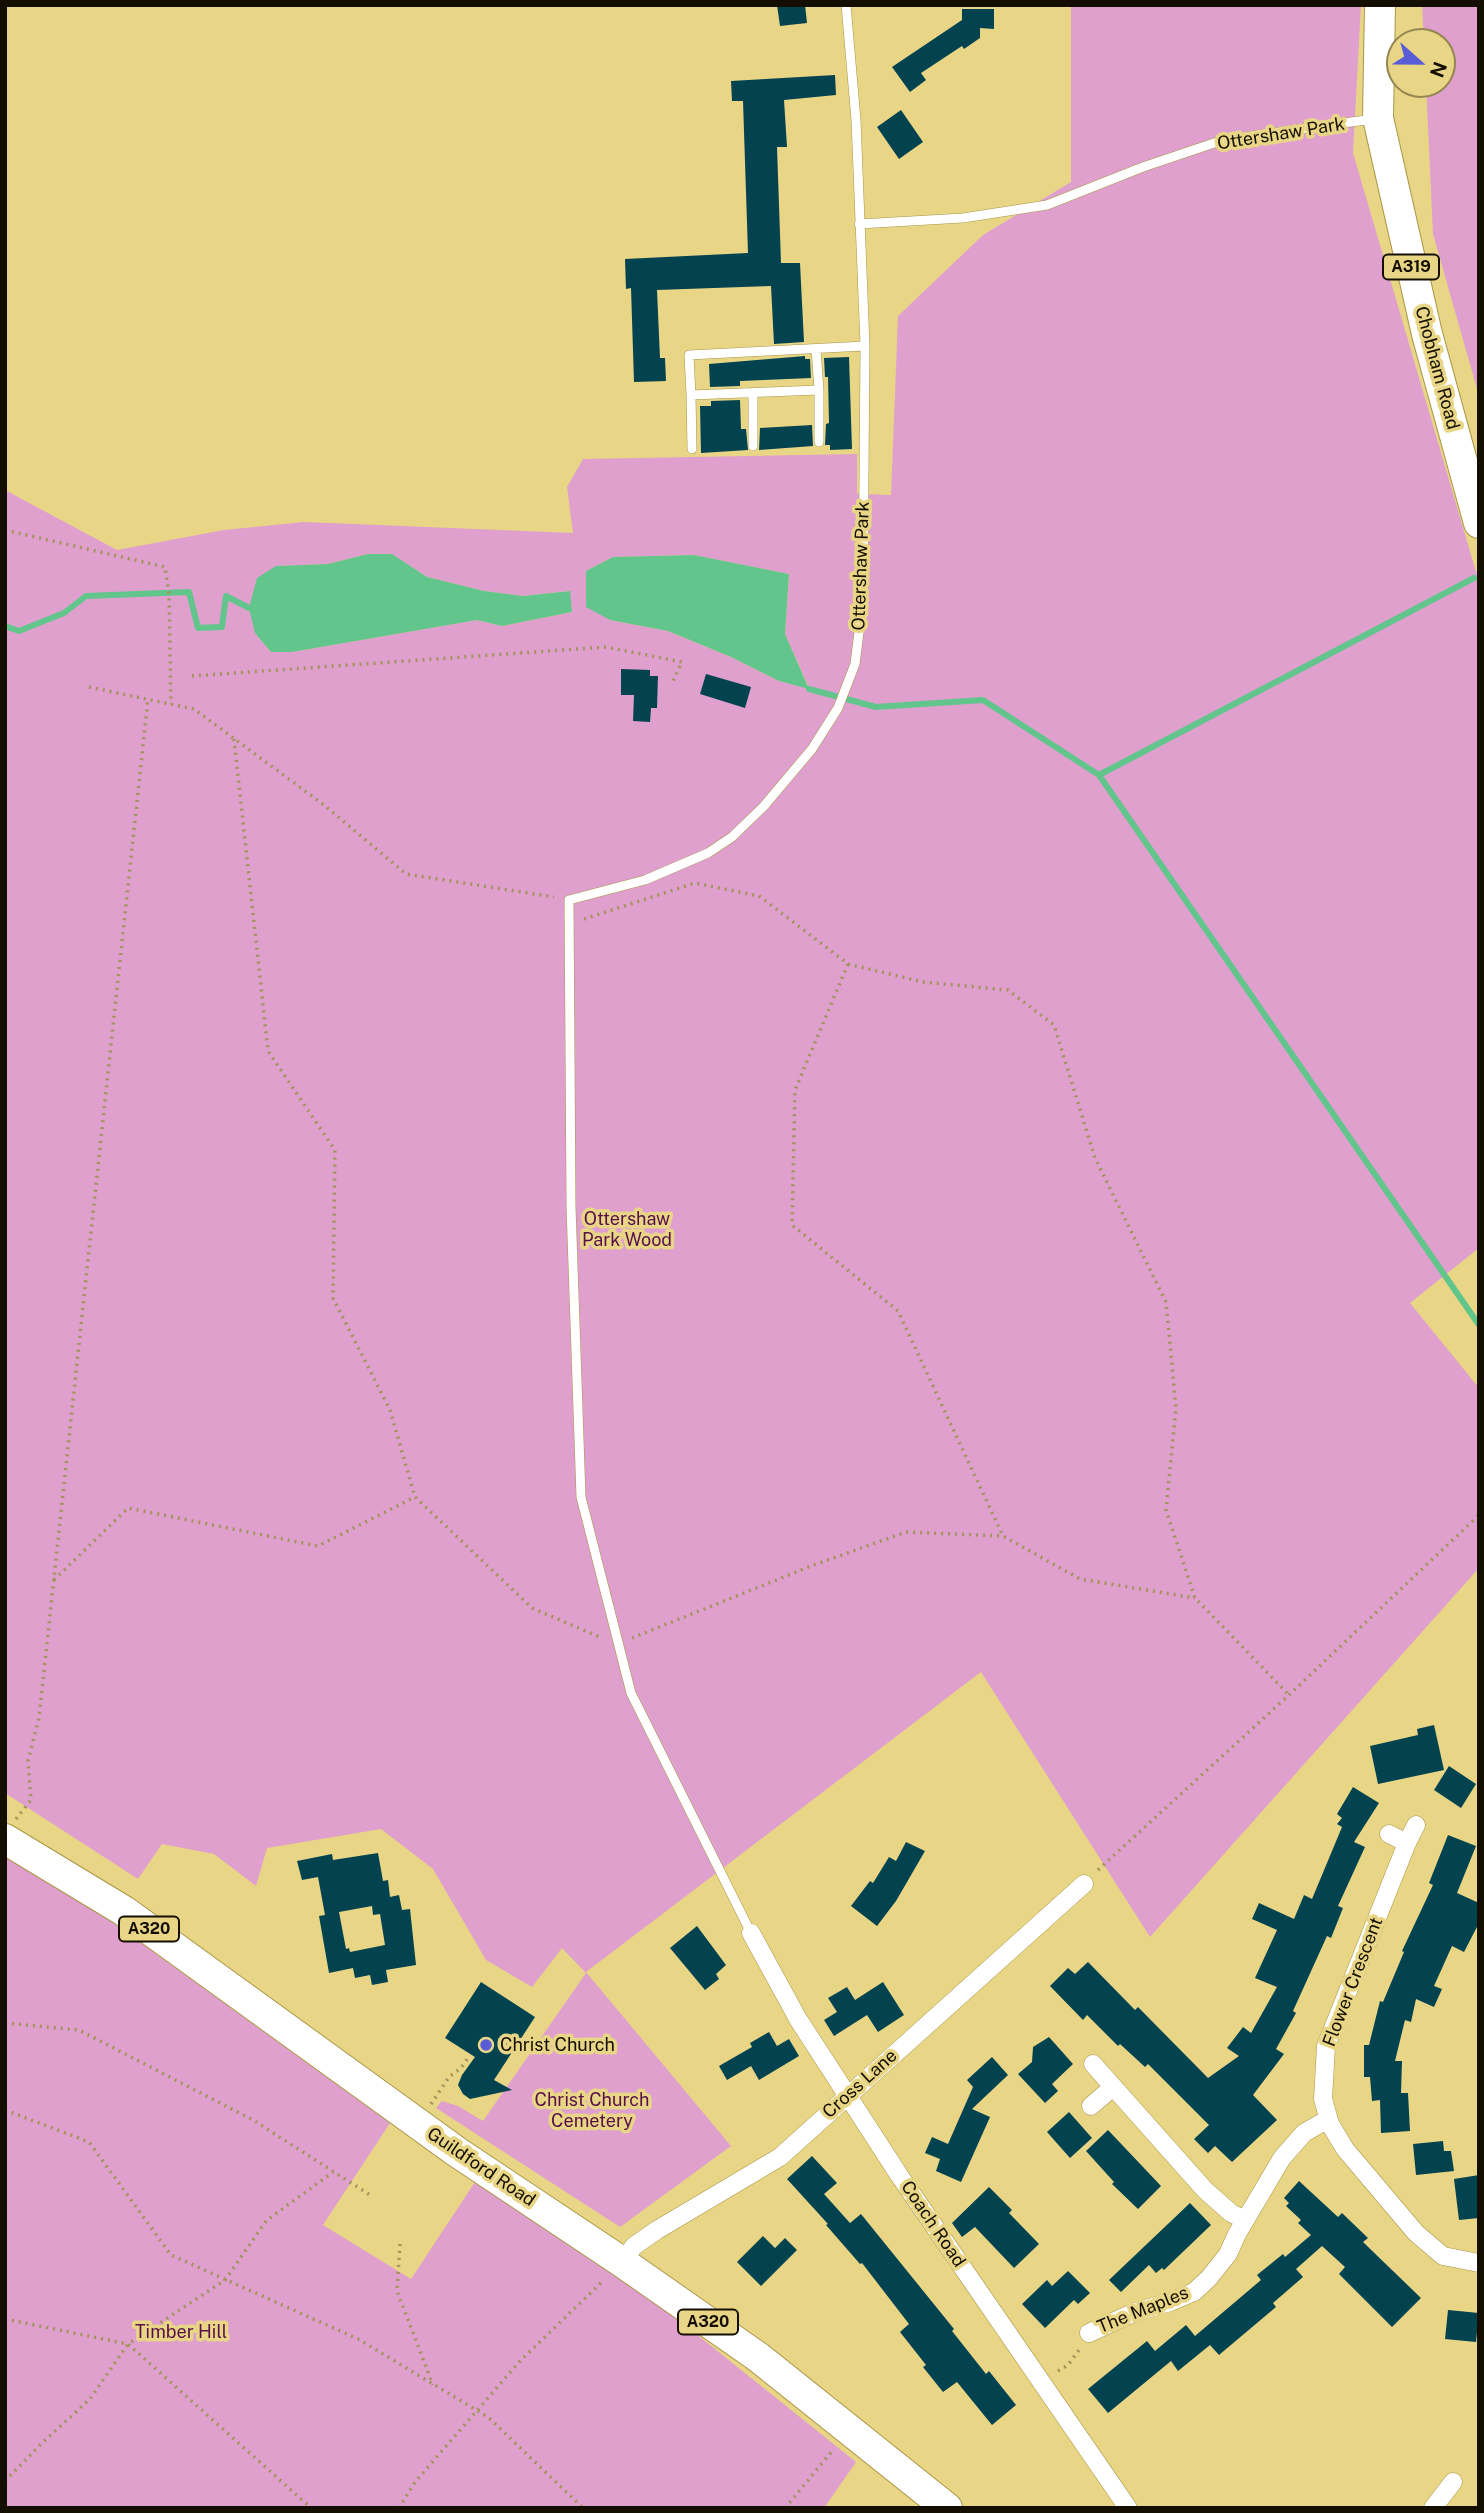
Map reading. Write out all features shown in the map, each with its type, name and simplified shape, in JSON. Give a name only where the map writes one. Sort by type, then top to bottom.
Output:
[{"type":"main road","name":"Chobham Road","points":[[1380,5],[1378,118],[1427,334],[1479,523]]},
{"type":"main road","name":"Guildford Road","points":[[8,1832],[124,1911],[457,2152],[758,2357],[947,2508]]},
{"type":"street","name":"Flower Crescent","points":[[1416,1825],[1325,2046],[1323,2099],[1328,2119],[1345,2149],[1416,2233],[1443,2256],[1479,2263]]},
{"type":"street","points":[[1389,1834],[1407,1843]]},
{"type":"street","name":"Cross Lane","points":[[622,2262],[634,2246],[657,2230],[780,2157],[1084,1884]]},
{"type":"street","name":"Coach Road","points":[[751,1933],[798,2019],[847,2096],[1128,2508]]},
{"type":"street","points":[[1093,2064],[1205,2190],[1231,2213],[1245,2220]]},
{"type":"street","points":[[1091,2106],[1114,2087]]},
{"type":"street","name":"The Maples","points":[[1089,2333],[1133,2313],[1170,2302],[1194,2291],[1228,2254],[1282,2158],[1304,2133],[1328,2119]]},
{"type":"street","points":[[1436,2507],[1453,2482]]},
{"type":"lane","name":"Ottershaw Park","points":[[569,900],[645,880],[708,853],[732,837],[764,806],[812,749],[838,708],[855,664],[863,600],[864,346],[856,120],[846,5]]},
{"type":"lane","name":"Ottershaw Park","points":[[859,224],[963,218],[1047,205],[1143,167],[1223,140],[1378,118]]},
{"type":"lane","points":[[692,449],[689,355],[864,346]]},
{"type":"lane","points":[[816,349],[819,442]]},
{"type":"lane","points":[[691,395],[818,390]]},
{"type":"lane","points":[[753,393],[753,446]]},
{"type":"lane","points":[[569,900],[571,1207],[581,1497],[631,1693],[751,1933]]},
{"type":"path","points":[[5,530],[165,567],[169,594],[171,704]]},
{"type":"path","points":[[192,676],[606,647],[682,662],[673,681]]},
{"type":"path","points":[[89,687],[194,709],[324,805],[406,874],[569,900]]},
{"type":"path","points":[[8,1832],[31,1800],[28,1761],[39,1718],[148,699]]},
{"type":"path","points":[[234,739],[268,1051],[335,1150],[333,1298],[390,1410],[415,1497]]},
{"type":"path","points":[[570,923],[695,883],[759,896],[848,964],[923,982],[1009,990],[1054,1025],[1095,1158],[1166,1302],[1176,1408],[1166,1510],[1195,1598],[1289,1695]]},
{"type":"path","points":[[848,964],[794,1090],[792,1225],[898,1311],[1003,1536]]},
{"type":"path","points":[[1084,1884],[1479,1515]]},
{"type":"path","points":[[5,2023],[79,2031],[253,2120],[370,2195]]},
{"type":"path","points":[[429,2109],[449,2077],[461,2068],[468,2058]]},
{"type":"path","points":[[5,2110],[89,2142],[171,2255],[358,2339],[488,2417],[583,2508]]},
{"type":"path","points":[[5,2481],[41,2443],[90,2399],[128,2344],[225,2280],[266,2221],[333,2172]]},
{"type":"path","points":[[400,2244],[397,2291],[433,2385]]},
{"type":"path","points":[[399,2508],[415,2483],[520,2361],[622,2262]]},
{"type":"path","points":[[5,2319],[128,2344],[311,2508]]},
{"type":"path","points":[[1041,2382],[1068,2365],[1089,2333]]},
{"type":"path","points":[[785,2508],[850,2429]]},
{"type":"green space","name":"Ottershaw Park Wood","points":[[1071,5],[1361,5],[1353,153],[1479,582],[1479,1248],[1410,1303],[1479,1388],[1479,1568],[1150,1937],[981,1672],[586,1972],[731,2146],[620,2227],[436,2108],[442,2101],[458,2106],[483,2121],[586,1973],[562,1948],[532,1987],[486,1960],[433,1869],[381,1829],[267,1848],[256,1886],[214,1854],[162,1844],[138,1879],[5,1793],[5,490],[117,550],[224,530],[304,522],[573,533],[567,487],[583,459],[857,454],[857,494],[891,495],[898,316],[983,235],[1071,182]],"holes":[[[368,554],[391,554],[427,577],[484,591],[523,596],[569,591],[572,612],[502,626],[477,620],[292,652],[271,652],[255,633],[276,566],[328,564]],[[694,555],[789,574],[785,634],[809,688],[779,681],[731,657],[668,631],[610,620],[586,571],[613,557]]]},
{"type":"green space","points":[[1422,5],[1479,5],[1479,396],[1433,234],[1427,98],[1456,98],[1456,28],[1423,28]]},
{"type":"green space","name":"Timber Hill","points":[[5,1857],[69,1891],[390,2123],[323,2225],[411,2279],[475,2182],[670,2313],[856,2462],[824,2508],[5,2508]]},
{"type":"shaded area","points":[[368,554],[392,554],[427,577],[484,591],[523,596],[570,591],[572,612],[502,626],[477,620],[292,652],[271,652],[255,633],[249,608],[257,578],[276,566],[328,564]]},
{"type":"shaded area","points":[[694,555],[789,574],[785,634],[809,689],[779,681],[731,657],[668,631],[610,620],[586,607],[586,571],[613,557]]},
{"type":"building","points":[[777,5],[805,5],[807,23],[780,26]]},
{"type":"building","points":[[962,9],[994,9],[994,29],[980,28],[980,38],[964,49],[962,46],[921,73],[926,80],[910,92],[892,67],[962,20]]},
{"type":"building","points":[[835,75],[836,95],[784,100],[787,147],[777,147],[781,263],[800,263],[804,342],[774,344],[771,286],[657,290],[660,358],[665,358],[666,381],[634,382],[631,288],[626,289],[625,259],[748,253],[743,101],[732,101],[731,81]]},
{"type":"building","points":[[901,110],[923,142],[899,159],[877,127]]},
{"type":"building","points":[[805,356],[805,359],[810,359],[811,378],[740,381],[740,386],[710,387],[709,364]]},
{"type":"building","points":[[849,357],[852,449],[830,450],[830,445],[825,445],[826,424],[829,423],[828,377],[825,377],[824,358]]},
{"type":"building","points":[[740,400],[741,429],[746,429],[748,450],[701,453],[700,406],[711,406],[711,401]]},
{"type":"building","points":[[812,425],[813,446],[759,450],[760,428]]},
{"type":"building","points":[[621,669],[650,670],[650,676],[658,676],[657,708],[651,708],[650,722],[633,721],[634,695],[621,695]]},
{"type":"building","points":[[706,674],[751,687],[745,708],[700,694]]},
{"type":"building","points":[[1434,1725],[1444,1770],[1378,1784],[1370,1746],[1418,1735],[1417,1729]]},
{"type":"building","points":[[1449,1766],[1476,1784],[1461,1808],[1434,1790]]},
{"type":"building","points":[[1353,1787],[1379,1803],[1354,1842],[1365,1847],[1338,1906],[1343,1908],[1331,1938],[1327,1936],[1293,2011],[1296,2013],[1276,2049],[1284,2054],[1253,2095],[1277,2120],[1232,2162],[1215,2146],[1208,2153],[1194,2139],[1209,2125],[1148,2064],[1145,2067],[1120,2044],[1118,2046],[1087,2015],[1083,2020],[1050,1986],[1068,1968],[1075,1974],[1088,1962],[1135,2010],[1138,2007],[1208,2078],[1239,2056],[1227,2048],[1243,2027],[1251,2033],[1277,1987],[1255,1978],[1277,1930],[1252,1919],[1259,1903],[1294,1919],[1304,1895],[1312,1899],[1342,1827],[1337,1824],[1342,1818],[1337,1814]]},
{"type":"building","points":[[1448,1835],[1476,1846],[1457,1893],[1479,1903],[1479,1923],[1464,1952],[1452,1946],[1434,1986],[1442,1989],[1434,2007],[1416,1999],[1411,2022],[1405,2020],[1395,2061],[1402,2061],[1401,2093],[1408,2093],[1410,2131],[1381,2133],[1380,2100],[1372,2101],[1370,2077],[1364,2077],[1364,2045],[1369,2045],[1380,2001],[1383,2002],[1404,1952],[1402,1951],[1433,1885],[1429,1883]]},
{"type":"building","points":[[906,1842],[925,1851],[896,1901],[877,1926],[851,1906],[870,1881],[873,1883],[889,1857],[896,1861]]},
{"type":"building","points":[[378,1853],[383,1881],[388,1880],[390,1897],[399,1895],[402,1910],[410,1909],[416,1965],[386,1970],[388,1982],[372,1985],[370,1975],[355,1978],[353,1968],[329,1973],[319,1916],[325,1915],[318,1877],[302,1880],[297,1861],[332,1854],[333,1860]],"holes":[[[372,1906],[373,1915],[380,1914],[385,1945],[350,1952],[349,1948],[346,1949],[339,1912]]]},
{"type":"building","points":[[697,1926],[726,1965],[716,1974],[719,1979],[705,1990],[670,1948]]},
{"type":"building","name":"Christ Church","points":[[481,1982],[535,2017],[494,2080],[512,2090],[470,2099],[458,2085],[475,2057],[445,2038]]},
{"type":"building","points":[[883,1982],[904,2015],[878,2032],[867,2015],[834,2036],[824,2020],[837,2012],[828,1998],[847,1987],[855,2000]]},
{"type":"building","points":[[769,2032],[777,2046],[789,2039],[799,2056],[759,2080],[751,2066],[727,2080],[719,2066],[752,2047],[750,2043]]},
{"type":"building","points":[[1049,2037],[1073,2064],[1052,2084],[1058,2091],[1045,2103],[1018,2074],[1032,2062],[1033,2047]]},
{"type":"building","points":[[992,2057],[1008,2075],[972,2109],[990,2117],[961,2182],[936,2171],[940,2159],[925,2153],[932,2137],[948,2144],[973,2087],[967,2080]]},
{"type":"building","points":[[1069,2112],[1092,2138],[1070,2158],[1047,2132]]},
{"type":"building","points":[[1108,2130],[1161,2186],[1138,2209],[1112,2184],[1114,2182],[1086,2151]]},
{"type":"building","points":[[1443,2141],[1444,2151],[1451,2151],[1454,2171],[1416,2175],[1413,2144]]},
{"type":"building","points":[[812,2156],[837,2183],[824,2194],[850,2223],[861,2214],[954,2329],[952,2331],[986,2374],[989,2371],[1016,2405],[992,2425],[957,2382],[943,2392],[900,2332],[909,2324],[862,2263],[860,2264],[787,2179]]},
{"type":"building","points":[[1479,2175],[1479,2218],[1459,2220],[1454,2179]]},
{"type":"building","points":[[1299,2181],[1338,2217],[1342,2213],[1368,2238],[1363,2242],[1421,2298],[1392,2327],[1339,2274],[1345,2267],[1322,2246],[1296,2269],[1303,2277],[1273,2303],[1276,2307],[1219,2355],[1210,2345],[1178,2371],[1171,2361],[1108,2413],[1088,2389],[1147,2341],[1155,2351],[1186,2325],[1195,2336],[1261,2280],[1257,2275],[1283,2254],[1285,2257],[1311,2235],[1298,2223],[1301,2220],[1286,2206],[1289,2203],[1284,2198]]},
{"type":"building","points":[[989,2187],[1012,2210],[1009,2213],[1039,2244],[1014,2268],[975,2227],[962,2237],[952,2223]]},
{"type":"building","points":[[1190,2203],[1211,2225],[1164,2270],[1162,2268],[1156,2273],[1149,2265],[1121,2292],[1109,2280]]},
{"type":"building","points":[[763,2236],[775,2248],[785,2238],[797,2250],[761,2286],[737,2262]]},
{"type":"building","points":[[1068,2271],[1090,2293],[1078,2304],[1074,2300],[1045,2328],[1022,2304],[1047,2280],[1052,2286]]},
{"type":"building","points":[[1448,2310],[1479,2313],[1476,2342],[1445,2339]]},
{"type":"waterway","points":[[1099,775],[1474,578]]},
{"type":"waterway","points":[[5,626],[19,631],[64,613],[86,596],[189,592],[198,628],[222,627],[226,596],[249,608]]},
{"type":"waterway","points":[[809,689],[876,707],[983,700],[1099,775],[1479,1325]]},
{"type":"place","name":"Christ Church","points":[[486,2045]]},
{"type":"park label","name":"Christ Church Cemetery","points":[[592,2110]]}]
